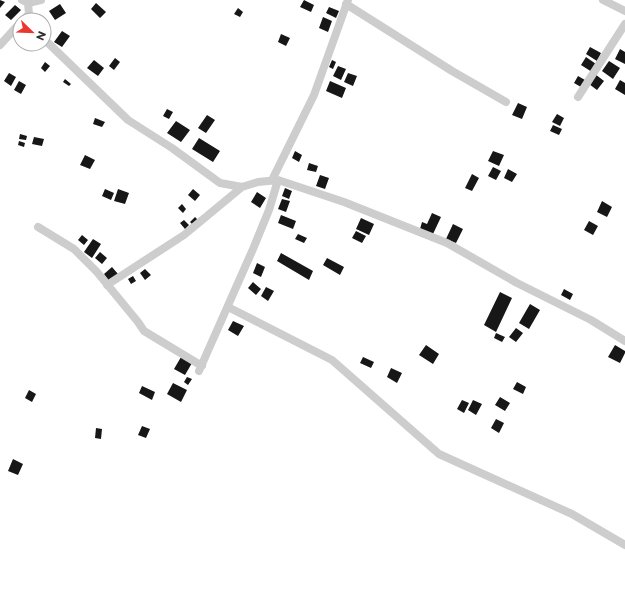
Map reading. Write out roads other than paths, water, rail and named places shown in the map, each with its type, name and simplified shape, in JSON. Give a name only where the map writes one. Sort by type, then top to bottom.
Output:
[{"type":"street","points":[[28,12],[25,1],[41,0]]},
{"type":"street","points":[[604,0],[625,12]]},
{"type":"street","points":[[38,226],[74,249],[97,272],[144,331],[201,369],[269,210],[275,180],[314,95],[347,2],[452,71],[506,102]]},
{"type":"street","points":[[578,97],[625,24]]},
{"type":"street","points":[[0,45],[12,32]]},
{"type":"street","points":[[52,47],[128,120],[172,148],[220,183],[242,187]]},
{"type":"street","points":[[107,284],[184,235],[242,187],[258,182],[275,180],[344,202],[447,243],[517,283],[591,320],[625,342]]},
{"type":"street","points":[[228,307],[332,360],[439,454],[572,514],[625,545]]}]
